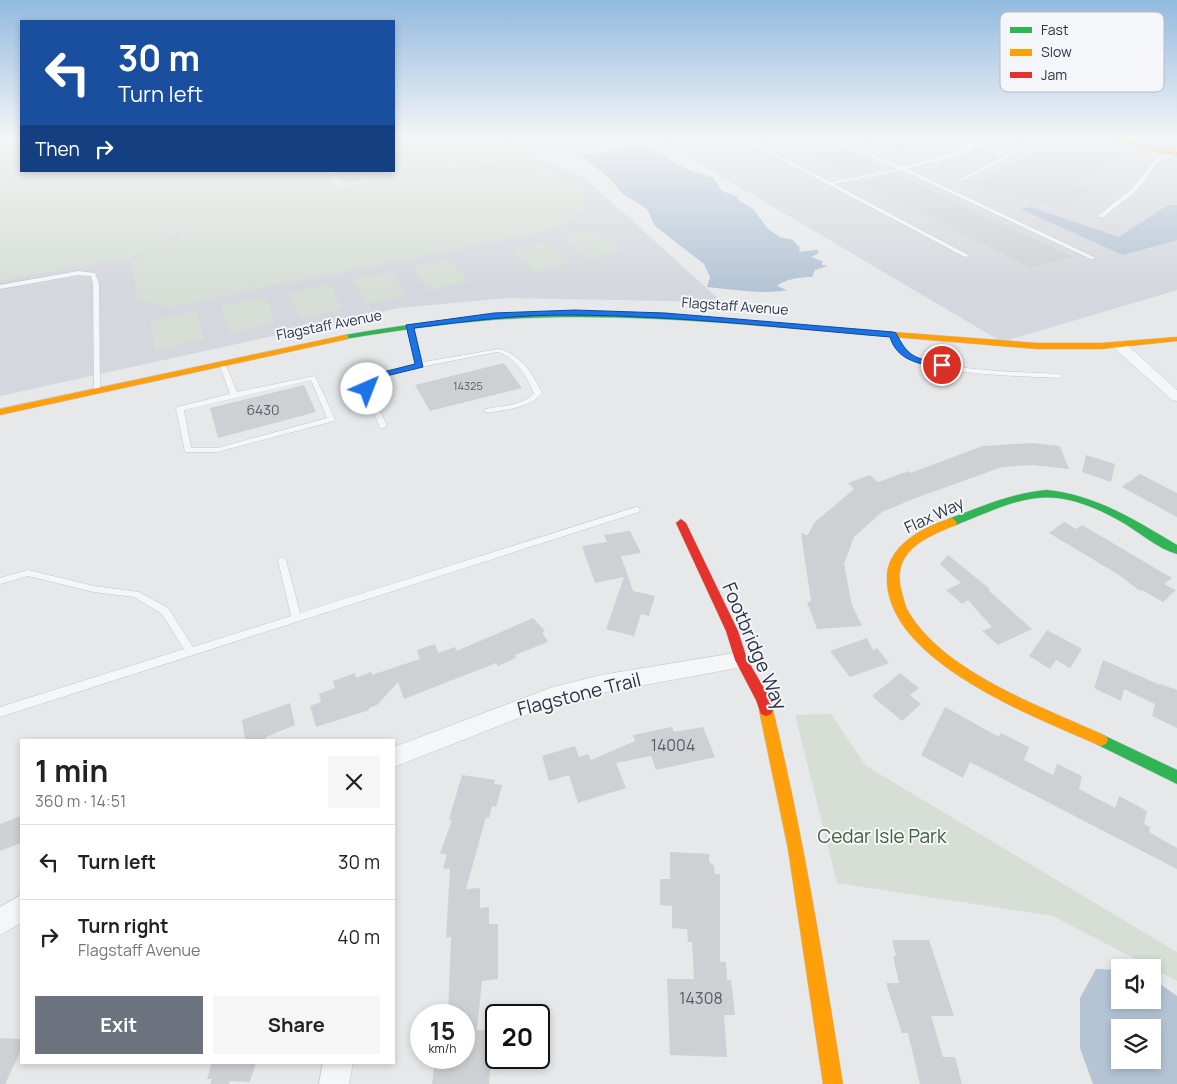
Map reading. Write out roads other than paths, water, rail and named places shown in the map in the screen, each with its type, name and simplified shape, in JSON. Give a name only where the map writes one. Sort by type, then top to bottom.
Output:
[{"type":"street","name":"Flagstaff Avenue","points":[[0,412],[324,341],[409,326],[494,316],[575,312],[665,316],[1037,346],[1119,345],[1177,340]]},
{"type":"street","points":[[1119,345],[1177,397]]},
{"type":"street","name":"Flax Way","points":[[1177,550],[1086,501],[1047,493],[1026,495],[918,537],[898,557],[892,585],[900,611],[912,629],[921,640],[957,669],[1177,778]]},
{"type":"street","name":"Footbridge Way","points":[[681,523],[732,631],[741,660],[762,699],[785,785],[832,1084]]},
{"type":"street","name":"Flagstone Trail","points":[[395,757],[550,697],[601,684],[741,660]]},
{"type":"street","points":[[0,922],[20,909]]},
{"type":"street","points":[[334,1084],[338,1064]]},
{"type":"lane","points":[[837,188],[967,256]]},
{"type":"lane","points":[[941,188],[1093,258]]},
{"type":"lane","points":[[1101,216],[1136,188]]},
{"type":"lane","points":[[0,287],[78,273],[93,274],[96,283],[97,390]]},
{"type":"lane","points":[[409,326],[420,365]]},
{"type":"lane","points":[[893,334],[897,346],[905,354],[920,362],[999,372],[1059,376]]},
{"type":"lane","points":[[383,426],[367,389],[370,378],[420,365],[497,350],[506,351],[512,356],[538,393],[535,398],[525,402],[488,411]]},
{"type":"lane","points":[[222,363],[234,395]]},
{"type":"lane","points":[[313,377],[331,419],[217,450],[188,450],[180,409],[234,395],[313,377]]},
{"type":"lane","points":[[0,712],[190,650],[636,510]]},
{"type":"lane","points":[[282,560],[296,617]]},
{"type":"lane","points":[[0,581],[28,573],[94,589],[136,594],[165,611],[190,650]]},
{"type":"water","points":[[617,188],[720,188],[722,191],[738,197],[738,200],[753,209],[768,229],[780,237],[793,240],[800,248],[799,252],[817,250],[819,253],[811,257],[822,261],[822,265],[828,266],[815,270],[812,277],[793,279],[777,286],[787,290],[753,292],[707,287],[710,277],[704,264],[655,226],[647,209],[623,194]]},
{"type":"water","points":[[1168,205],[1177,205],[1177,240],[1123,255],[1020,209],[1030,207],[1119,237]]},
{"type":"water","points":[[1096,969],[1111,970],[1111,1009],[1161,1009],[1161,985],[1177,996],[1177,1084],[1093,1084],[1080,1048],[1080,998]]},
{"type":"park label","name":"Cedar Isle Park","points":[[882,836]]}]
